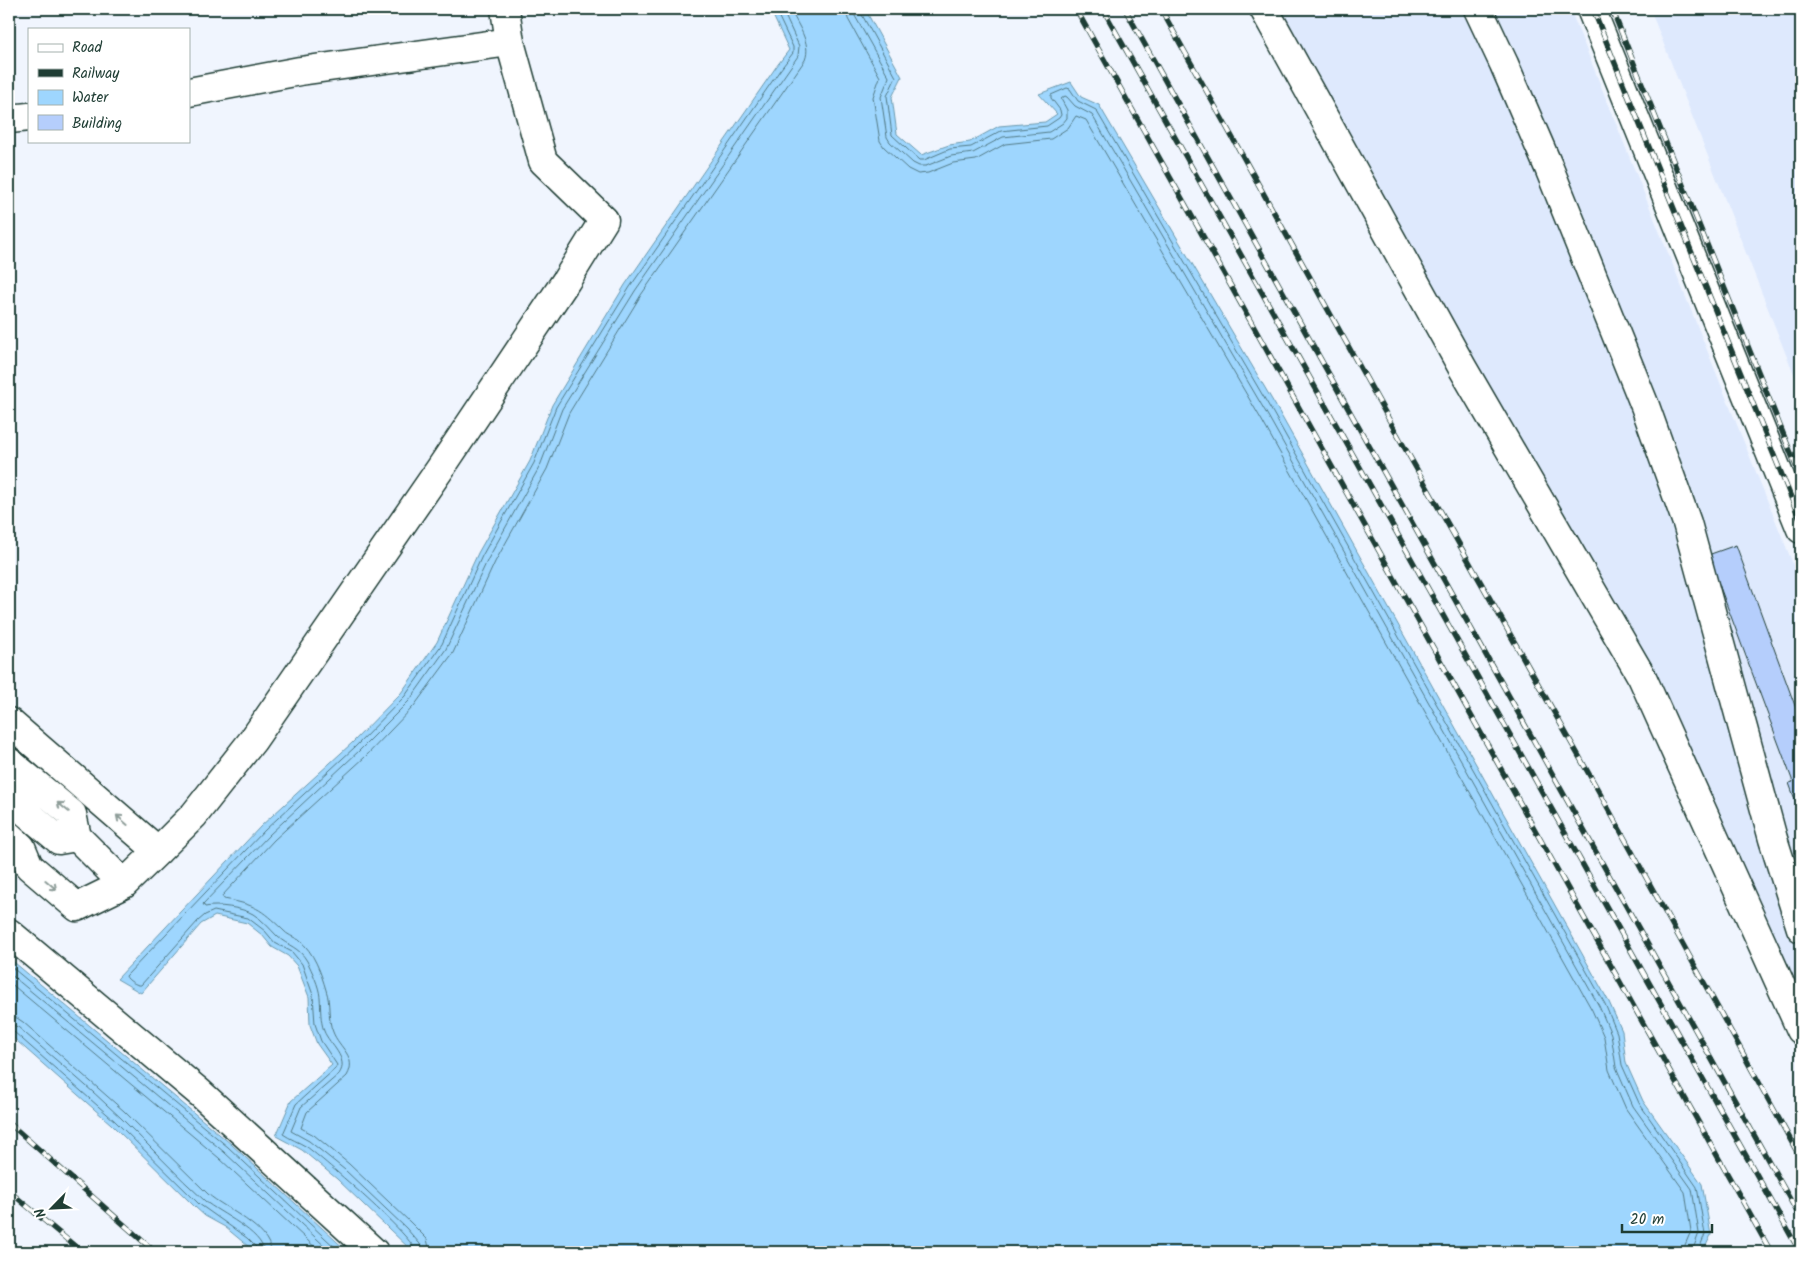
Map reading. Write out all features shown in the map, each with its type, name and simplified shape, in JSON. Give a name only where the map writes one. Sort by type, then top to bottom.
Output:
[{"type":"lane","points":[[9,836],[21,847],[19,863],[76,907],[124,884],[194,815],[253,740],[440,469],[566,281],[604,220],[543,161],[510,42],[505,9]]},
{"type":"lane","points":[[1264,9],[1462,367],[1642,677],[1801,1030]]},
{"type":"lane","points":[[1478,9],[1549,168],[1645,406],[1687,523],[1773,839],[1801,928]]},
{"type":"lane","points":[[1590,9],[1801,529]]},
{"type":"lane","points":[[190,92],[300,71],[510,42]]},
{"type":"lane","points":[[9,120],[28,117]]},
{"type":"lane","points":[[9,722],[158,851]]},
{"type":"lane","points":[[9,762],[72,814],[77,837],[124,884]]},
{"type":"lane","points":[[9,798],[59,840],[77,837]]},
{"type":"lane","points":[[9,932],[200,1092],[374,1252]]},
{"type":"shaded area","points":[[1255,9],[1570,9],[1801,584],[1801,1058],[1637,691]]},
{"type":"shaded area","points":[[1650,9],[1801,9],[1801,391],[1785,352]]},
{"type":"water","points":[[770,9],[865,9],[902,77],[892,97],[897,134],[921,155],[949,145],[970,142],[999,126],[1045,122],[1057,114],[1039,94],[1071,82],[1081,97],[1099,105],[1278,410],[1609,1002],[1622,1031],[1626,1063],[1643,1101],[1702,1184],[1711,1235],[1703,1252],[413,1252],[337,1179],[302,1150],[276,1136],[291,1101],[332,1065],[317,1044],[310,1025],[309,997],[297,966],[288,956],[272,947],[262,935],[247,923],[215,916],[201,924],[141,993],[117,979],[261,826],[352,743],[401,693],[437,642],[478,553],[530,461],[552,405],[625,285],[789,50]]},
{"type":"water","points":[[9,958],[231,1144],[348,1252],[255,1252],[225,1227],[205,1216],[111,1124],[9,1034]]},
{"type":"building","points":[[1736,545],[1801,722],[1801,816],[1789,783],[1793,782],[1708,555]]},
{"type":"building","points":[[1801,860],[1801,894],[1790,864]]},
{"type":"railway","points":[[1076,9],[1771,1252]]},
{"type":"railway","points":[[1103,9],[1800,1252]]},
{"type":"railway","points":[[1125,9],[1801,1219]]},
{"type":"railway","points":[[1161,9],[1402,443],[1598,790],[1801,1159]]},
{"type":"railway","points":[[1593,9],[1801,522]]},
{"type":"railway","points":[[1612,9],[1801,478]]},
{"type":"railway","points":[[9,1123],[155,1252]]},
{"type":"railway","points":[[9,1191],[82,1252]]}]
